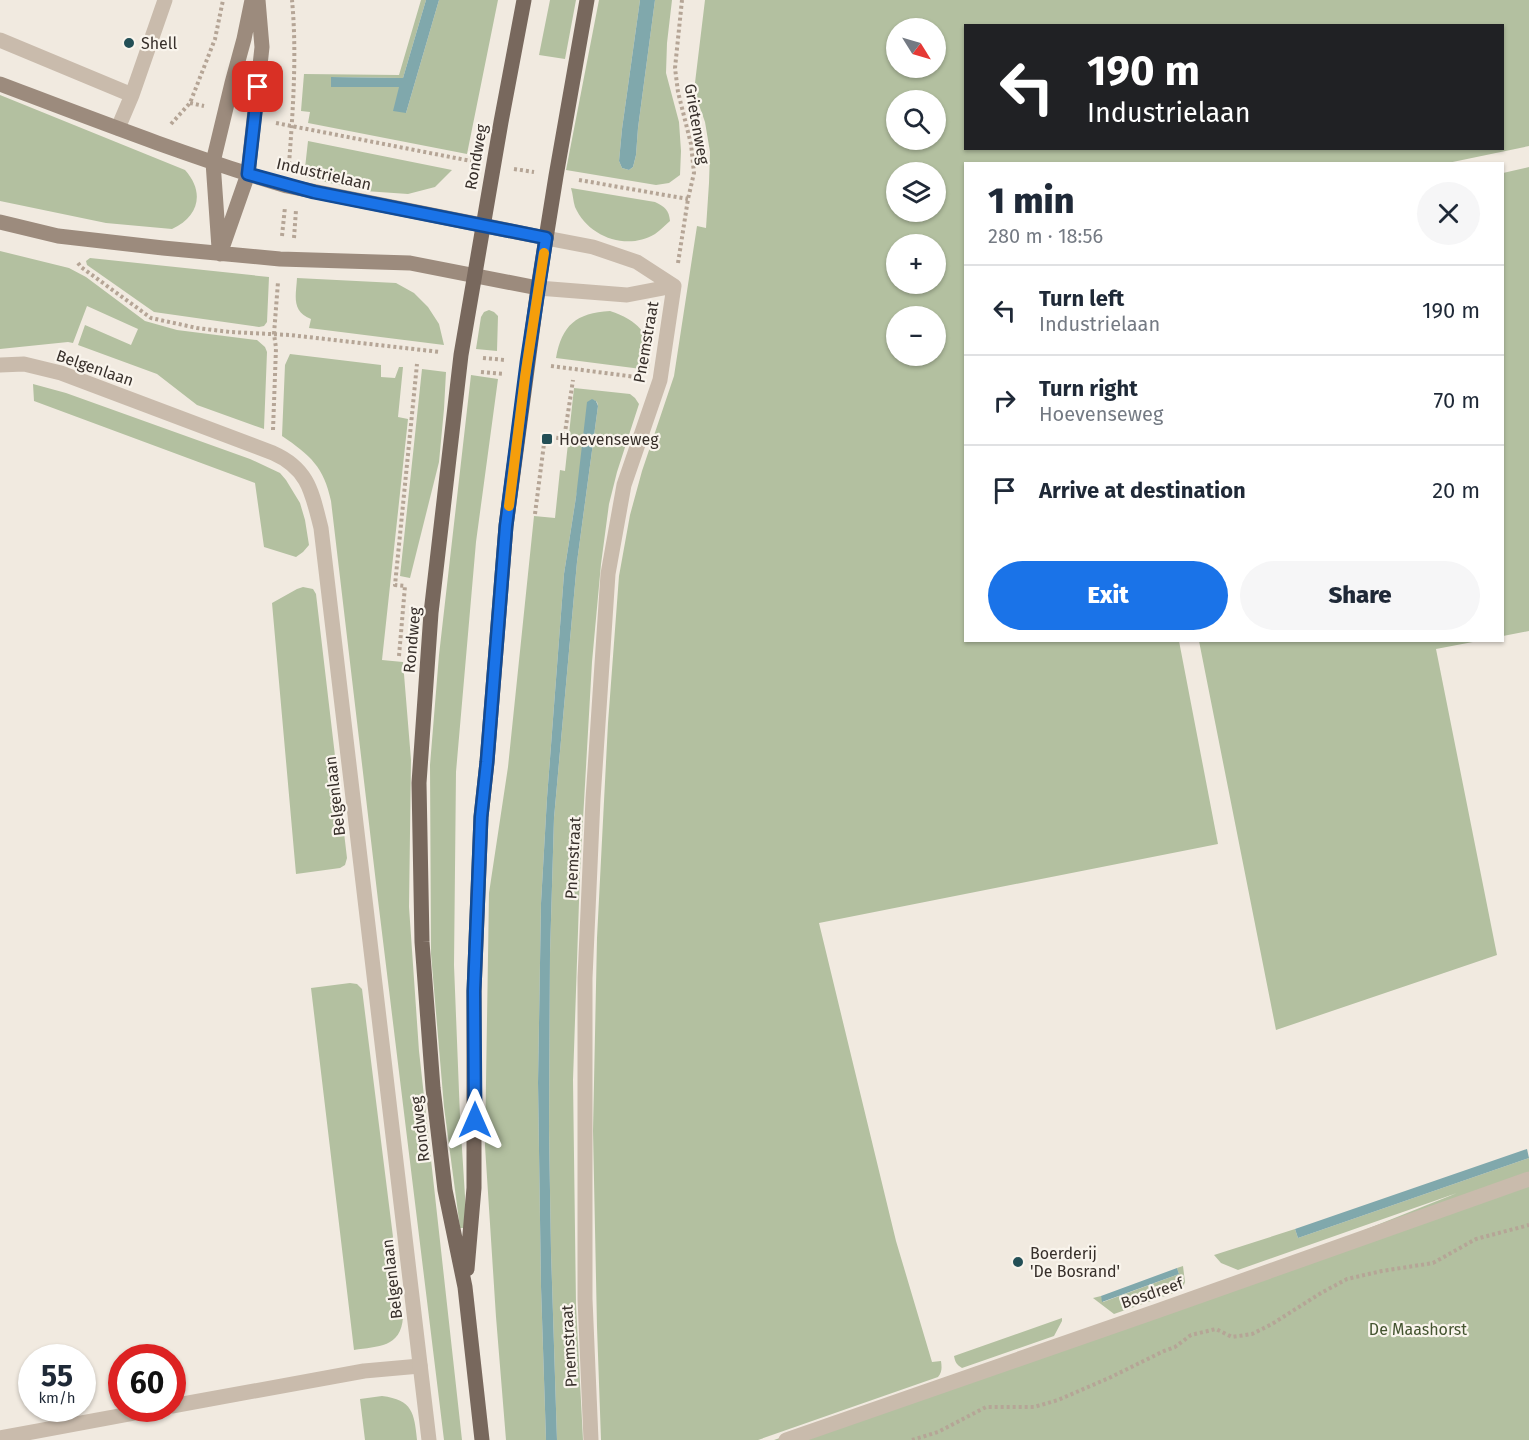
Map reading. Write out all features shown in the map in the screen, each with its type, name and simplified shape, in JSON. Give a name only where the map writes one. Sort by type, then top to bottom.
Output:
[{"type":"main road","points":[[220,254],[213,162],[252,0]]},
{"type":"main road","points":[[220,254],[248,174],[262,47],[258,0]]},
{"type":"main road","name":"Rondweg","points":[[482,1440],[465,1287],[445,1190],[433,1088],[422,942],[419,783],[431,613],[460,362],[524,0]]},
{"type":"main road","name":"Rondweg","points":[[465,1287],[474,1188],[474,991],[481,817],[506,526],[538,288],[587,0]]},
{"type":"main road","name":"Industrielaan","points":[[0,84],[213,162],[292,187],[546,238]]},
{"type":"main road","points":[[0,222],[58,236],[220,254],[286,260],[410,263],[538,288]]},
{"type":"street","points":[[118,128],[165,0]]},
{"type":"street","points":[[0,40],[132,94]]},
{"type":"street","name":"Pnemstraat","points":[[546,238],[593,247],[638,262],[674,286]]},
{"type":"street","name":"Pnemstraat","points":[[538,288],[627,295],[674,286]]},
{"type":"street","name":"Pnemstraat","points":[[591,1440],[585,1299],[585,978],[608,574],[624,485],[660,380],[674,286]]},
{"type":"street","name":"Belgenlaan","points":[[0,365],[24,364],[62,373],[288,459],[298,469],[312,493],[321,528],[429,1440]]},
{"type":"street","name":"Bosdreef","points":[[786,1440],[1529,1179]]},
{"type":"street","points":[[186,1404],[364,1371],[420,1366]]},
{"type":"street","points":[[0,1438],[108,1418]]},
{"type":"path","points":[[190,103],[215,39],[223,0]]},
{"type":"path","points":[[273,453],[276,348],[274,334],[286,260],[292,187],[294,23],[292,0]]},
{"type":"path","name":"Grietenweg","points":[[674,286],[694,173],[691,144],[678,92],[675,68],[682,0]]},
{"type":"path","points":[[292,127],[688,199]]},
{"type":"path","points":[[286,260],[292,187]]},
{"type":"path","points":[[58,236],[81,267],[151,318],[197,328],[274,334],[460,362],[526,370],[660,380]]},
{"type":"path","points":[[460,362],[526,370]]},
{"type":"path","points":[[399,656],[405,586],[395,585],[417,364]]},
{"type":"path","points":[[535,514],[544,436],[564,439],[573,380]]},
{"type":"path","points":[[912,1440],[938,1432],[986,1407],[1034,1407],[1058,1400],[1175,1347],[1191,1335],[1216,1329],[1232,1337],[1252,1334],[1347,1279],[1382,1270],[1433,1263],[1476,1239],[1529,1225]]},
{"type":"green space","points":[[421,0],[426,0],[403,78],[332,77],[331,87],[399,87],[406,113],[439,0],[498,0],[467,154],[308,123],[310,112],[301,111],[304,74],[399,75]]},
{"type":"green space","points":[[550,0],[576,0],[565,59],[539,55]]},
{"type":"green space","points":[[599,0],[640,0],[619,161],[622,168],[629,170],[633,167],[636,155],[655,0],[672,0],[666,73],[679,122],[681,151],[680,175],[669,183],[656,185],[566,170]]},
{"type":"green space","points":[[705,0],[1529,0],[1529,146],[1453,162],[964,162],[964,642],[1179,642],[1218,844],[819,923],[896,1241],[932,1362],[941,1361],[940,1373],[938,1377],[758,1440],[601,1440],[593,1131],[597,938],[608,723],[619,576],[630,515],[642,471],[674,376],[697,226],[706,228],[710,152],[705,122],[694,91]]},
{"type":"green space","points":[[0,95],[185,170],[191,178],[197,195],[193,211],[181,224],[172,229],[106,223],[0,201]]},
{"type":"green space","points":[[308,141],[452,170],[435,187],[408,194],[365,191],[304,177]]},
{"type":"green space","points":[[1529,167],[1529,631],[1504,636],[1504,173]]},
{"type":"green space","points":[[571,188],[655,202],[666,209],[670,221],[655,234],[644,239],[621,241],[609,238],[589,226],[581,217],[575,207]]},
{"type":"green space","points":[[0,251],[69,268],[86,277],[145,321],[177,330],[257,340],[267,352],[264,429],[197,405],[157,374],[78,345],[85,325],[131,345],[138,329],[87,306],[73,343],[0,349]]},
{"type":"green space","points":[[90,258],[269,277],[267,322],[264,326],[259,327],[154,312],[87,265],[86,261]]},
{"type":"green space","points":[[297,278],[396,283],[414,293],[428,307],[439,324],[444,345],[309,328],[311,319],[300,312],[296,302]]},
{"type":"green space","points":[[489,310],[498,316],[497,351],[476,349],[481,317]]},
{"type":"green space","points":[[610,311],[630,320],[643,332],[649,348],[649,370],[556,358],[562,337],[572,323],[588,315]]},
{"type":"green space","points":[[290,354],[381,365],[381,377],[395,378],[399,367],[403,367],[398,417],[408,419],[382,660],[403,662],[411,760],[409,907],[419,1051],[462,1440],[444,1440],[331,501],[324,479],[314,463],[282,436],[285,365]]},
{"type":"green space","points":[[422,369],[446,372],[444,409],[439,462],[410,578],[400,576]]},
{"type":"green space","points":[[471,375],[498,379],[476,542],[456,772],[454,965],[467,1228],[460,1228],[444,1107],[431,954],[430,765],[439,655]]},
{"type":"green space","points":[[33,384],[66,393],[250,459],[280,473],[300,503],[309,545],[296,557],[264,547],[255,483],[34,401]]},
{"type":"green space","points":[[574,388],[630,394],[639,404],[609,504],[601,564],[592,662],[580,872],[573,1080],[576,1305],[583,1440],[557,1440],[549,1130],[550,954],[554,818],[577,562],[598,406],[594,400],[564,574],[541,903],[538,1083],[546,1440],[506,1440],[485,1146],[489,893],[508,767],[534,516],[555,518],[560,470],[565,471]]},
{"type":"green space","points":[[303,587],[313,589],[316,594],[347,858],[345,865],[340,868],[296,874],[272,603]]},
{"type":"green space","points":[[1199,642],[1473,642],[1436,649],[1497,955],[1276,1030]]},
{"type":"green space","points":[[357,984],[362,989],[403,1317],[398,1335],[393,1340],[380,1346],[354,1350],[311,988]]},
{"type":"green space","name":"De Maashorst","points":[[1529,1158],[1529,1440],[774,1440],[1237,1281],[1457,1193],[1238,1270],[1221,1263],[1214,1255],[1295,1229],[1298,1238]]},
{"type":"green space","points":[[1183,1266],[1185,1282],[1182,1290],[1114,1314],[1093,1298],[1101,1296],[1103,1302],[1179,1274],[1177,1268]]},
{"type":"green space","points":[[1062,1318],[1054,1336],[962,1368],[955,1360],[954,1356]]},
{"type":"green space","points":[[382,1396],[400,1401],[410,1409],[415,1422],[417,1440],[365,1440],[360,1399]]},
{"type":"water","points":[[426,0],[439,0],[406,113],[393,111],[399,87],[331,87],[331,77],[403,78]]},
{"type":"water","points":[[640,0],[655,0],[636,155],[633,167],[629,170],[622,168],[619,161]]},
{"type":"water","points":[[592,399],[598,406],[577,562],[554,818],[550,954],[549,1130],[557,1440],[546,1440],[538,1083],[541,903],[564,574],[587,402]]},
{"type":"water","points":[[1527,1149],[1529,1158],[1298,1238],[1295,1229]]},
{"type":"water","points":[[1177,1268],[1179,1274],[1102,1302],[1101,1296]]},
{"type":"slow traffic","points":[[509,506],[525,377],[544,253]]},
{"type":"place","name":"Shell","points":[[129,43]]},
{"type":"place","name":"Hoevenseweg","points":[[547,439]]},
{"type":"place","name":"Boerderij 'De Bosrand'","points":[[1018,1262]]},
{"type":"route","points":[[258,87],[248,174],[314,192],[546,238],[506,526],[481,817],[474,991],[475,1120]]}]
